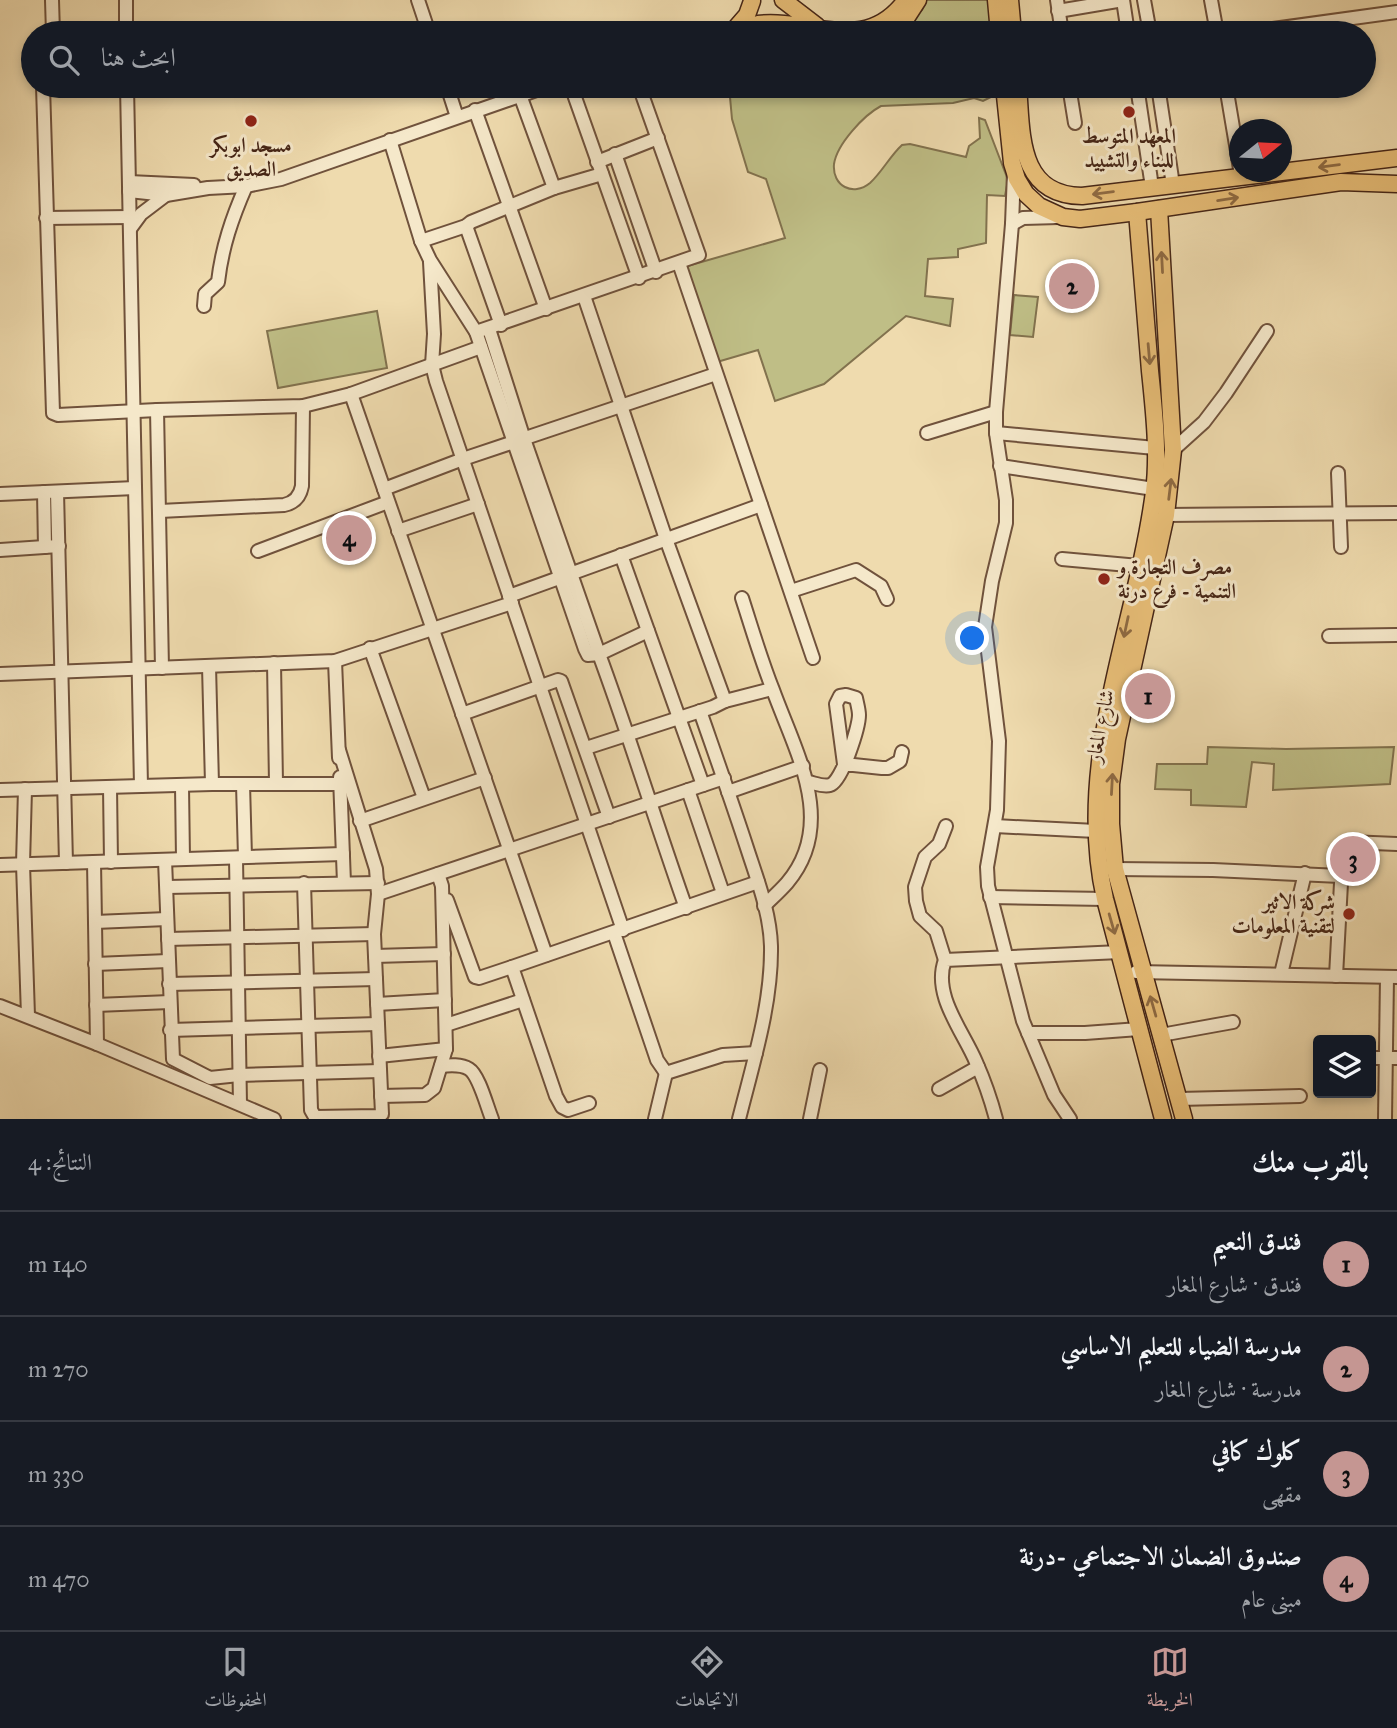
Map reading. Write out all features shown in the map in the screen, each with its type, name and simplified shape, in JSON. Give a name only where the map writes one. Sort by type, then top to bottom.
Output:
[{"type":"main road","points":[[752,0],[758,21]]},
{"type":"main road","points":[[740,21],[747,15],[752,0]]},
{"type":"main road","points":[[774,0],[782,21]]},
{"type":"main road","points":[[783,0],[811,21]]},
{"type":"main road","points":[[884,21],[906,0]]},
{"type":"main road","points":[[902,21],[918,0]]},
{"type":"main road","points":[[996,0],[998,21]]},
{"type":"main road","points":[[1010,0],[1012,21]]},
{"type":"main road","points":[[1005,98],[1014,171],[1021,187],[1047,211],[1063,217],[1080,219],[1137,212],[1341,182],[1397,184]]},
{"type":"main road","points":[[1019,98],[1025,156],[1031,170],[1048,187],[1060,193],[1074,196],[1173,185],[1229,174]]},
{"type":"main road","points":[[1292,167],[1397,158]]},
{"type":"main road","name":"شارع المغار","points":[[1159,209],[1173,450],[1167,515],[1110,738],[1097,796],[1096,831],[1099,876],[1163,1119]]},
{"type":"main road","name":"شارع المغار","points":[[1137,212],[1154,410],[1154,489],[1110,738],[1111,824],[1115,869],[1184,1119]]},
{"type":"main road","points":[[1154,410],[1171,409]]},
{"type":"street","points":[[52,0],[53,21]]},
{"type":"street","points":[[126,0],[126,21]]},
{"type":"street","points":[[418,0],[425,21]]},
{"type":"street","points":[[1058,6],[1123,0],[1126,21]]},
{"type":"street","points":[[1144,0],[1148,21]]},
{"type":"street","points":[[1211,0],[1215,21]]},
{"type":"street","points":[[1331,21],[1397,12]]},
{"type":"street","points":[[43,98],[52,411],[58,415],[303,406],[352,394],[481,347],[489,329],[699,255],[643,98]]},
{"type":"street","points":[[127,98],[141,786]]},
{"type":"street","points":[[451,98],[457,117]]},
{"type":"street","points":[[129,187],[167,189],[246,186],[296,175],[511,98]]},
{"type":"street","points":[[521,98],[554,188]]},
{"type":"street","points":[[575,98],[639,278]]},
{"type":"street","points":[[1071,98],[1074,123]]},
{"type":"street","points":[[1139,98],[1152,187]]},
{"type":"street","points":[[1160,98],[1173,185]]},
{"type":"street","points":[[1228,98],[1231,119]]},
{"type":"street","points":[[475,110],[546,309]]},
{"type":"street","points":[[422,241],[510,208],[600,168],[615,154],[658,138]]},
{"type":"street","points":[[390,140],[430,260],[489,329]]},
{"type":"street","points":[[615,154],[656,272]]},
{"type":"street","points":[[129,161],[148,178],[167,189]]},
{"type":"street","points":[[1014,171],[996,412],[1006,523],[992,581],[985,626],[999,741],[995,826],[987,867],[990,897],[1008,958],[1016,998],[1054,1096],[1070,1119]]},
{"type":"street","points":[[204,306],[205,293],[218,282],[225,239],[246,186]]},
{"type":"street","points":[[46,218],[130,223],[167,189]]},
{"type":"street","points":[[1012,224],[1023,218],[1063,217]]},
{"type":"street","points":[[466,226],[489,329],[519,440]]},
{"type":"street","points":[[430,260],[434,334],[432,365],[587,824],[657,1060],[666,1073],[655,1119]]},
{"type":"street","points":[[679,263],[813,658]]},
{"type":"street","points":[[584,296],[666,539],[725,701]]},
{"type":"street","points":[[1173,450],[1204,422],[1233,384],[1267,331]]},
{"type":"street","points":[[481,347],[519,440],[566,575],[588,655],[599,654],[648,631]]},
{"type":"street","points":[[258,551],[386,496],[463,459],[716,374]]},
{"type":"street","points":[[352,394],[546,955]]},
{"type":"street","points":[[160,510],[284,505],[293,502],[302,486],[303,406]]},
{"type":"street","points":[[158,410],[162,668]]},
{"type":"street","points":[[927,433],[996,412]]},
{"type":"street","points":[[996,433],[1155,449]]},
{"type":"street","points":[[1000,466],[1154,489]]},
{"type":"street","points":[[1338,473],[1341,547]]},
{"type":"street","points":[[0,494],[135,488]]},
{"type":"street","points":[[44,492],[45,547]]},
{"type":"street","points":[[57,492],[66,863]]},
{"type":"street","points":[[398,531],[478,504]]},
{"type":"street","points":[[0,674],[335,661],[432,629],[566,575],[761,505]]},
{"type":"street","points":[[1167,515],[1397,513]]},
{"type":"street","points":[[0,550],[59,546]]},
{"type":"street","points":[[621,555],[703,785]]},
{"type":"street","points":[[1062,559],[1139,566]]},
{"type":"street","points":[[791,591],[856,570],[881,586],[887,599]]},
{"type":"street","points":[[742,598],[772,690],[803,766],[811,805],[809,835],[802,858],[789,882],[764,906]]},
{"type":"street","points":[[1329,636],[1397,635]]},
{"type":"street","points":[[370,648],[424,798]]},
{"type":"street","points":[[599,654],[686,908]]},
{"type":"street","points":[[335,661],[344,883]]},
{"type":"street","points":[[274,663],[276,783]]},
{"type":"street","points":[[209,666],[212,784]]},
{"type":"street","points":[[462,714],[561,681],[609,817]]},
{"type":"street","points":[[586,748],[725,701],[772,690]]},
{"type":"street","points":[[808,782],[831,785],[835,782],[844,764],[852,747],[859,715],[856,698],[846,695],[839,696],[836,704],[844,764]]},
{"type":"street","points":[[700,711],[758,882],[771,944],[770,981],[756,1053],[739,1119]]},
{"type":"street","points":[[304,883],[311,1110],[315,1117],[377,1116],[382,1114],[374,934],[378,889],[339,750]]},
{"type":"street","points":[[844,764],[853,767],[888,768],[900,761],[902,752]]},
{"type":"street","points":[[728,792],[803,766]]},
{"type":"street","points":[[360,821],[485,778]]},
{"type":"street","points":[[167,887],[344,883],[378,889],[440,880],[510,850],[724,778]]},
{"type":"street","points":[[0,790],[212,784],[340,784]]},
{"type":"street","points":[[240,1104],[237,885],[241,858],[243,784]]},
{"type":"street","points":[[182,786],[183,859]]},
{"type":"street","points":[[110,787],[111,862]]},
{"type":"street","points":[[25,789],[23,864],[28,1016]]},
{"type":"street","points":[[688,790],[723,893]]},
{"type":"street","points":[[946,826],[939,844],[925,857],[915,887],[916,901],[920,916],[936,931],[945,960],[942,966],[948,1008],[978,1067],[996,1119]]},
{"type":"street","points":[[995,826],[1096,831]]},
{"type":"street","points":[[1336,976],[1343,846],[1397,844]]},
{"type":"street","points":[[0,865],[343,854]]},
{"type":"street","points":[[165,860],[173,1059],[210,1078],[380,1071]]},
{"type":"street","points":[[94,862],[97,1044]]},
{"type":"street","points":[[1115,869],[1340,876]]},
{"type":"street","points":[[1281,974],[1305,873]]},
{"type":"street","points":[[440,880],[475,977],[479,978],[758,882]]},
{"type":"street","points":[[381,1096],[430,1092],[434,1088],[446,1049],[440,880]]},
{"type":"street","points":[[990,897],[1105,899]]},
{"type":"street","points":[[95,922],[167,919]]},
{"type":"street","points":[[168,939],[374,934]]},
{"type":"street","points":[[945,960],[1120,952]]},
{"type":"street","points":[[375,956],[444,954]]},
{"type":"street","points":[[95,964],[168,961]]},
{"type":"street","points":[[512,967],[562,1107],[568,1110],[589,1103]]},
{"type":"street","points":[[1125,974],[1143,971],[1392,977],[1391,1058],[1385,1119]]},
{"type":"street","points":[[169,984],[376,979]]},
{"type":"street","points":[[377,1004],[446,1000]]},
{"type":"street","points":[[446,1025],[523,1000]]},
{"type":"street","points":[[96,1005],[170,1002]]},
{"type":"street","points":[[1,1006],[274,1119]]},
{"type":"street","points":[[1161,1035],[1233,1022]]},
{"type":"street","points":[[170,1030],[378,1024]]},
{"type":"street","points":[[1028,1033],[1139,1029]]},
{"type":"street","points":[[379,1056],[446,1049]]},
{"type":"street","points":[[666,1073],[723,1055],[756,1053]]},
{"type":"street","points":[[441,1066],[457,1065],[469,1068],[476,1076],[492,1119]]},
{"type":"street","points":[[939,1089],[978,1067]]},
{"type":"street","points":[[810,1119],[820,1070]]},
{"type":"street","points":[[1179,1099],[1300,1096]]},
{"type":"shaded area","points":[[926,0],[990,0],[992,21],[909,21],[922,10]]},
{"type":"shaded area","points":[[730,98],[974,98],[953,103],[881,106],[852,131],[840,148],[834,164],[834,172],[840,183],[845,187],[857,189],[870,183],[902,145],[910,144],[966,157],[969,146],[980,138],[979,118],[985,120],[1008,180],[1005,196],[987,195],[986,243],[958,249],[958,257],[928,259],[925,296],[953,299],[950,326],[906,316],[824,384],[775,401],[758,350],[717,362],[684,267],[785,238],[766,179],[748,172],[732,119]]},
{"type":"shaded area","points":[[1014,295],[1038,297],[1033,337],[1010,335]]},
{"type":"shaded area","points":[[377,311],[387,368],[278,388],[267,331]]},
{"type":"shaded area","points":[[1208,747],[1394,747],[1390,784],[1273,790],[1274,764],[1252,762],[1246,807],[1191,805],[1191,790],[1155,789],[1157,764],[1207,764]]},
{"type":"place","name":"المعهد المتوسط للبناء والتشييد","points":[[1129,112]]},
{"type":"place","name":"مسجد ابوبكر الصديق","points":[[251,121]]},
{"type":"place","name":"مدرسة الضياء للتعليم الاساسي","points":[[1072,286]]},
{"type":"place","name":"صندوق الضمان الاجتماعي -درنة","points":[[349,538]]},
{"type":"place","name":"مصرف التجارة و التنمية - فرع درنة","points":[[1104,579]]},
{"type":"place","name":"فندق النعيم","points":[[1148,696]]},
{"type":"place","name":"كلوك كافي","points":[[1353,859]]},
{"type":"place","name":"شركة الاثير لتقنية المعلومات","points":[[1349,914]]}]
